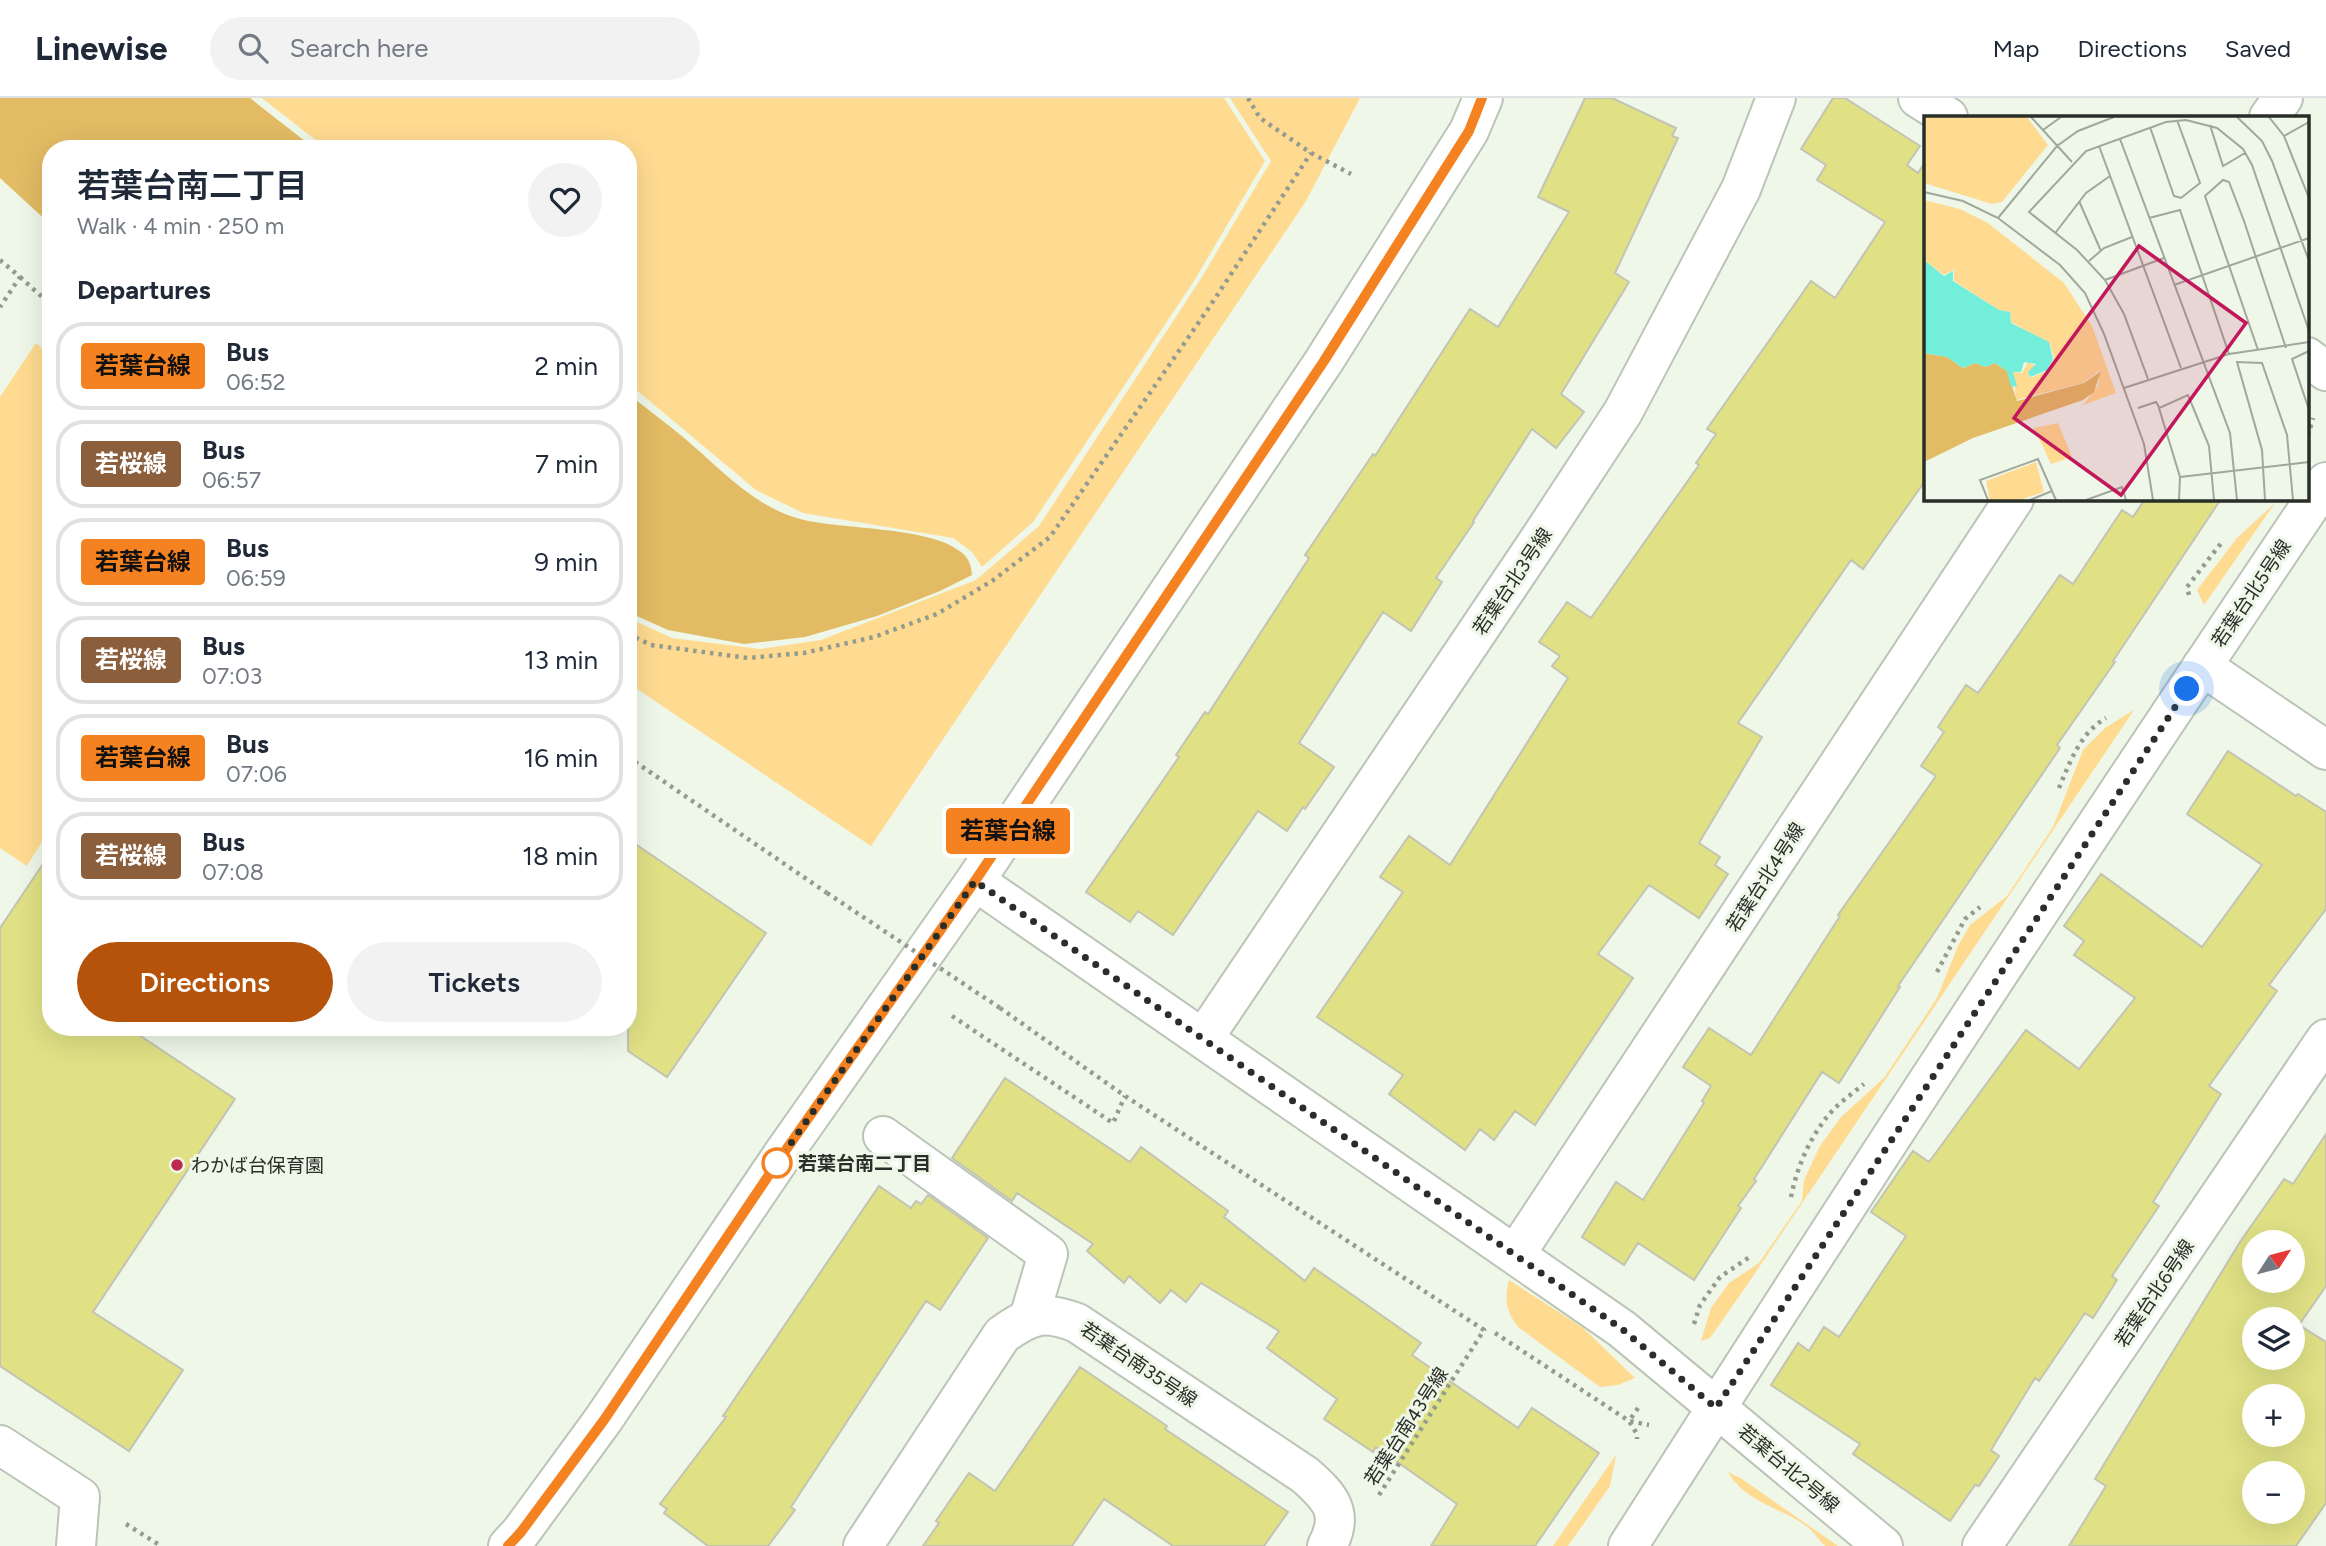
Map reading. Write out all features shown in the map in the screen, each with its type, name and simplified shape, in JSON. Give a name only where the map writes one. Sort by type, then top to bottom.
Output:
[{"type":"street","points":[[508,1546],[604,1420],[783,1154],[975,881],[1324,361],[1469,131],[1483,98]]},
{"type":"street","name":"若葉台北3号線","points":[[1203,1039],[1532,552],[1623,412],[1741,189],[1776,98]]},
{"type":"street","points":[[1918,98],[1946,116]]},
{"type":"street","points":[[2270,116],[2283,98]]},
{"type":"street","points":[[2308,360],[2320,389]]},
{"type":"street","name":"若葉台北5号線","points":[[1628,1546],[2202,666],[2326,482]]},
{"type":"street","name":"若葉台北4号線","points":[[1515,1255],[2013,500]]},
{"type":"street","points":[[2202,666],[2326,750]]},
{"type":"street","name":"若葉台北2号線","points":[[975,881],[1622,1329],[1883,1546]]},
{"type":"street","name":"若葉台北6号線","points":[[1982,1546],[2326,1040]]},
{"type":"street","points":[[863,1546],[1002,1335],[1029,1318],[1048,1254],[883,1136]]},
{"type":"street","name":"若葉台南35号線","points":[[1029,1318],[1042,1314],[1060,1316],[1077,1323],[1305,1475],[1324,1491],[1331,1530]]},
{"type":"street","points":[[0,1445],[80,1497],[76,1546]]},
{"type":"path","points":[[1248,98],[1260,118],[1311,153],[1351,174]]},
{"type":"path","points":[[637,638],[651,645],[748,658],[804,653],[874,637],[937,614],[992,581],[1050,537],[1208,309],[1311,153]]},
{"type":"path","points":[[0,260],[42,297]]},
{"type":"path","points":[[0,307],[20,277]]},
{"type":"path","points":[[2308,437],[2320,389]]},
{"type":"path","points":[[637,763],[827,894],[1000,1008],[1125,1096],[1113,1123],[952,1016]]},
{"type":"path","name":"若葉台南43号線","points":[[1125,1096],[1484,1330],[1375,1501],[1331,1530]]},
{"type":"path","points":[[1495,1332],[1629,1421],[1637,1434],[1638,1443]]},
{"type":"shaded area","points":[[0,98],[250,98],[304,140],[42,140],[42,217],[0,178]]},
{"type":"shaded area","points":[[262,98],[1224,98],[1265,161],[1194,281],[1033,522],[982,567],[972,552],[953,538],[803,513],[756,490],[637,391],[637,140],[316,140]]},
{"type":"shaded area","points":[[1230,98],[1360,98],[1306,201],[871,846],[637,689],[637,622],[672,638],[760,649],[821,640],[976,580],[1039,526],[1200,280],[1271,161]]},
{"type":"shaded area","points":[[36,343],[42,348],[42,842],[27,866],[0,848],[0,397]]},
{"type":"shaded area","points":[[637,401],[737,484],[767,505],[800,519],[818,523],[928,537],[961,552],[970,565],[972,575],[877,616],[805,637],[744,644],[668,630],[637,616]]},
{"type":"shaded area","points":[[2275,503],[2204,605],[2197,590],[2237,538]]},
{"type":"shaded area","points":[[2134,710],[1747,1285],[1710,1338],[1701,1341],[1711,1308],[1729,1283],[1759,1263],[1802,1201],[1804,1180],[1820,1146],[1841,1117],[1884,1078],[1937,998],[1958,946],[1970,925],[2007,896],[2053,827],[2083,750],[2105,728]]},
{"type":"shaded area","points":[[1509,1280],[1582,1327],[1635,1378],[1618,1385],[1600,1387],[1518,1327],[1507,1305]]},
{"type":"shaded area","points":[[1616,1455],[1610,1486],[1568,1546],[1553,1546]]},
{"type":"shaded area","points":[[1728,1472],[1838,1546],[1825,1546],[1800,1522],[1744,1491]]},
{"type":"building","points":[[1585,98],[1612,98],[1676,128],[1672,136],[1678,138],[1615,273],[1629,282],[1561,394],[1584,412],[1556,448],[1532,429],[1436,578],[1442,582],[1411,631],[1383,612],[1299,743],[1334,767],[1287,831],[1258,811],[1173,935],[1138,911],[1130,922],[1086,892],[1179,757],[1176,755],[1205,712],[1208,714],[1309,558],[1305,555],[1373,454],[1375,456],[1470,309],[1498,327],[1569,212],[1538,197]]},
{"type":"building","points":[[1833,98],[1845,98],[1920,146],[1907,165],[1918,173],[1924,164],[1924,482],[1863,569],[1851,560],[1738,723],[1762,737],[1699,843],[1720,857],[1715,865],[1728,874],[1699,918],[1649,885],[1598,954],[1633,978],[1535,1125],[1515,1111],[1494,1140],[1480,1129],[1465,1150],[1389,1094],[1403,1075],[1317,1017],[1403,892],[1380,877],[1409,836],[1450,865],[1568,678],[1552,666],[1560,656],[1539,642],[1567,602],[1591,618],[1699,465],[1696,463],[1716,434],[1707,429],[1811,281],[1835,298],[1885,222],[1817,180],[1826,165],[1801,149]]},
{"type":"building","points":[[2144,500],[2220,500],[2113,661],[2115,662],[2057,745],[2060,748],[1898,986],[1900,987],[1839,1083],[1822,1072],[1754,1179],[1756,1181],[1738,1206],[1741,1208],[1694,1280],[1638,1243],[1624,1265],[1582,1237],[1616,1182],[1643,1200],[1704,1103],[1702,1101],[1711,1086],[1683,1067],[1709,1028],[1751,1055],[1840,916],[1838,915],[1936,776],[1921,766],[1944,732],[1938,727],[1966,685],[1978,693],[2060,575],[2073,584],[2122,510],[2133,517]]},
{"type":"building","points":[[2228,751],[2296,796],[2298,794],[2326,812],[2326,909],[2269,985],[2277,991],[2209,1086],[2221,1094],[2153,1202],[2159,1206],[2112,1276],[2117,1280],[2093,1318],[2085,1313],[2039,1381],[2035,1378],[1991,1450],[1999,1456],[1950,1521],[1853,1454],[1860,1444],[1771,1385],[1798,1343],[1809,1351],[1824,1327],[1839,1337],[1906,1236],[1871,1212],[1913,1151],[1929,1162],[2026,1030],[2079,1069],[2135,998],[2074,955],[2084,941],[2064,926],[2101,874],[2202,947],[2262,865],[2187,814]]},
{"type":"building","points":[[637,845],[766,933],[667,1077],[628,1051],[628,1036],[637,1036]]},
{"type":"building","points":[[42,865],[42,1036],[140,1036],[235,1099],[93,1312],[183,1370],[129,1451],[0,1366],[0,928]]},
{"type":"building","points":[[1005,1078],[1130,1162],[1141,1147],[1228,1211],[1224,1217],[1305,1281],[1314,1268],[1421,1343],[1412,1355],[1518,1428],[1532,1408],[1599,1453],[1535,1546],[1431,1546],[1457,1504],[1376,1447],[1373,1452],[1324,1419],[1337,1399],[1267,1348],[1279,1331],[1201,1283],[1186,1302],[1171,1290],[1160,1303],[1129,1276],[1124,1283],[1087,1251],[1093,1244],[1017,1193],[1012,1201],[952,1158]]},
{"type":"building","points":[[2326,1134],[2326,1286],[2305,1316],[2305,1307],[2242,1307],[2242,1370],[2305,1370],[2305,1329],[2326,1342],[2326,1503],[2296,1546],[2069,1546],[2106,1486],[2095,1479],[2242,1239],[2242,1293],[2305,1293],[2305,1230],[2248,1230],[2284,1179],[2293,1184]]},
{"type":"building","points":[[879,1186],[911,1208],[916,1201],[921,1204],[928,1195],[988,1238],[940,1310],[926,1301],[791,1507],[795,1510],[768,1546],[708,1546],[664,1513],[667,1509],[660,1504],[726,1417],[723,1416]]},
{"type":"building","points":[[1080,1367],[1167,1426],[1165,1429],[1288,1512],[1264,1546],[1173,1546],[1104,1499],[1072,1546],[923,1546],[939,1523],[936,1521],[969,1473],[995,1491]]},
{"type":"bus line","name":"若葉台線","points":[[508,1546],[604,1420],[783,1154],[959,904],[1324,361],[1469,131],[1482,98]]},
{"type":"place","name":"若葉台南二丁目","points":[[777,1163]]},
{"type":"place","name":"わかば台保育園","points":[[177,1165]]},
{"type":"route","points":[[777,1163],[975,881],[1622,1329],[1716,1408],[2187,689]]}]
